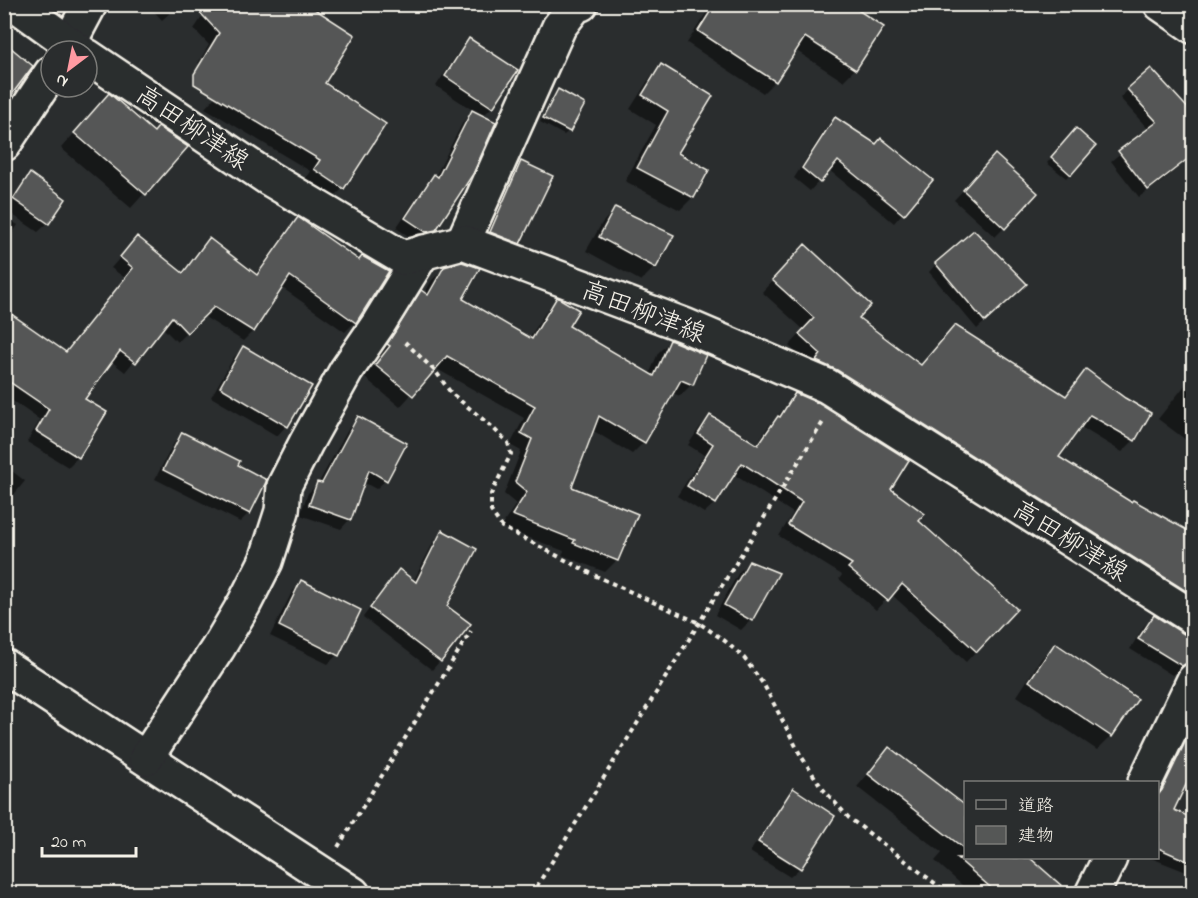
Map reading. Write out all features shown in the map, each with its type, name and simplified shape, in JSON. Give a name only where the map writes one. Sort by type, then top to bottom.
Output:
[{"type":"street","name":"高田柳津線","points":[[15,4],[61,39]]},
{"type":"street","points":[[79,39],[90,4]]},
{"type":"street","points":[[464,242],[559,27],[576,5],[581,4]]},
{"type":"street","points":[[1161,4],[1194,27]]},
{"type":"street","name":"高田柳津線","points":[[99,66],[268,178],[403,258],[464,242],[684,325],[827,386],[1194,618]]},
{"type":"street","points":[[4,144],[39,91]]},
{"type":"street","points":[[146,758],[244,604],[266,561],[273,541],[282,511],[284,486],[346,371],[423,252]]},
{"type":"street","points":[[4,666],[353,894]]},
{"type":"street","points":[[1146,781],[1194,680]]},
{"type":"street","points":[[1092,894],[1110,859]]},
{"type":"path","points":[[379,323],[413,349],[436,372],[451,393],[508,443],[511,454],[491,494],[491,511],[502,527],[596,576],[699,623],[725,641],[744,658],[764,685],[801,756],[822,788],[849,818],[949,894]]},
{"type":"path","points":[[532,894],[840,394]]},
{"type":"path","points":[[322,873],[471,631]]},
{"type":"building","points":[[192,4],[307,4],[355,35],[325,83],[386,124],[344,189],[314,169],[320,160],[194,84],[194,74],[219,33]]},
{"type":"building","points":[[715,4],[849,4],[884,27],[856,70],[805,37],[776,82],[698,31]]},
{"type":"building","points":[[469,38],[518,70],[493,108],[445,76]]},
{"type":"building","points":[[4,42],[33,66],[4,105]]},
{"type":"building","points":[[661,64],[713,96],[678,153],[709,170],[694,198],[637,168],[668,111],[642,95]]},
{"type":"building","points":[[1151,68],[1194,115],[1194,154],[1148,190],[1118,151],[1157,122],[1127,89]]},
{"type":"building","points":[[558,89],[585,104],[570,132],[543,118]]},
{"type":"building","points":[[109,93],[154,132],[158,127],[188,147],[146,195],[74,133]]},
{"type":"building","points":[[472,110],[496,122],[473,174],[436,230],[426,232],[405,218],[434,174],[438,177]]},
{"type":"building","points":[[835,117],[876,144],[881,138],[933,180],[904,215],[838,161],[820,183],[802,168]]},
{"type":"building","points":[[1076,128],[1096,146],[1071,175],[1051,157]]},
{"type":"building","points":[[995,154],[1038,193],[1005,229],[963,190]]},
{"type":"building","points":[[521,161],[553,176],[520,244],[490,232]]},
{"type":"building","points":[[30,173],[66,199],[49,224],[13,199]]},
{"type":"building","points":[[615,207],[674,235],[656,268],[599,237]]},
{"type":"building","points":[[298,217],[359,260],[362,256],[389,271],[356,323],[290,276],[254,332],[214,307],[187,333],[172,317],[136,363],[120,351],[85,399],[107,412],[79,458],[36,431],[49,409],[4,378],[4,309],[66,352],[133,268],[120,257],[137,236],[183,273],[209,238],[257,275]]},
{"type":"building","points":[[974,230],[1027,284],[985,322],[935,263]]},
{"type":"building","points":[[805,244],[871,305],[859,318],[921,365],[955,325],[1066,396],[1086,369],[1125,398],[1151,413],[1135,441],[1090,415],[1059,457],[1131,502],[1133,500],[1194,534],[1194,596],[837,370],[816,361],[821,354],[799,334],[814,318],[772,280]]},
{"type":"building","points":[[462,262],[480,268],[463,299],[532,339],[557,297],[579,310],[569,326],[654,376],[670,340],[706,355],[693,385],[681,380],[645,443],[599,416],[572,487],[638,514],[618,561],[573,543],[575,540],[512,515],[527,492],[515,482],[532,439],[521,433],[535,406],[447,356],[413,396],[375,365],[390,346],[387,344],[421,290],[428,295],[444,267]]},
{"type":"building","points":[[243,346],[312,386],[288,427],[220,387]]},
{"type":"building","points":[[795,393],[818,403],[909,460],[891,489],[925,514],[919,521],[1017,609],[977,652],[902,584],[888,601],[848,568],[852,564],[788,525],[802,502],[742,463],[716,504],[687,486],[713,444],[698,434],[710,415],[758,445]]},
{"type":"building","points":[[358,416],[407,443],[387,481],[369,470],[351,520],[309,505],[317,482],[322,483]]},
{"type":"building","points":[[182,432],[240,461],[238,465],[267,480],[250,514],[163,470]]},
{"type":"building","points":[[442,530],[477,549],[447,606],[471,624],[441,662],[370,608],[399,569],[416,582]]},
{"type":"building","points":[[749,561],[779,573],[752,621],[724,605]]},
{"type":"building","points":[[301,580],[361,610],[339,656],[279,626]]},
{"type":"building","points":[[1154,615],[1184,634],[1194,637],[1194,655],[1189,663],[1182,666],[1138,639]]},
{"type":"building","points":[[1055,643],[1138,699],[1112,737],[1029,681]]},
{"type":"building","points":[[1194,724],[1194,768],[1174,810],[1194,819],[1194,864],[1159,848],[1159,794]]},
{"type":"building","points":[[889,747],[964,804],[964,848],[868,774]]},
{"type":"building","points":[[793,788],[835,816],[801,869],[758,842]]},
{"type":"building","points":[[957,858],[1031,859],[1071,894],[998,894]]}]
